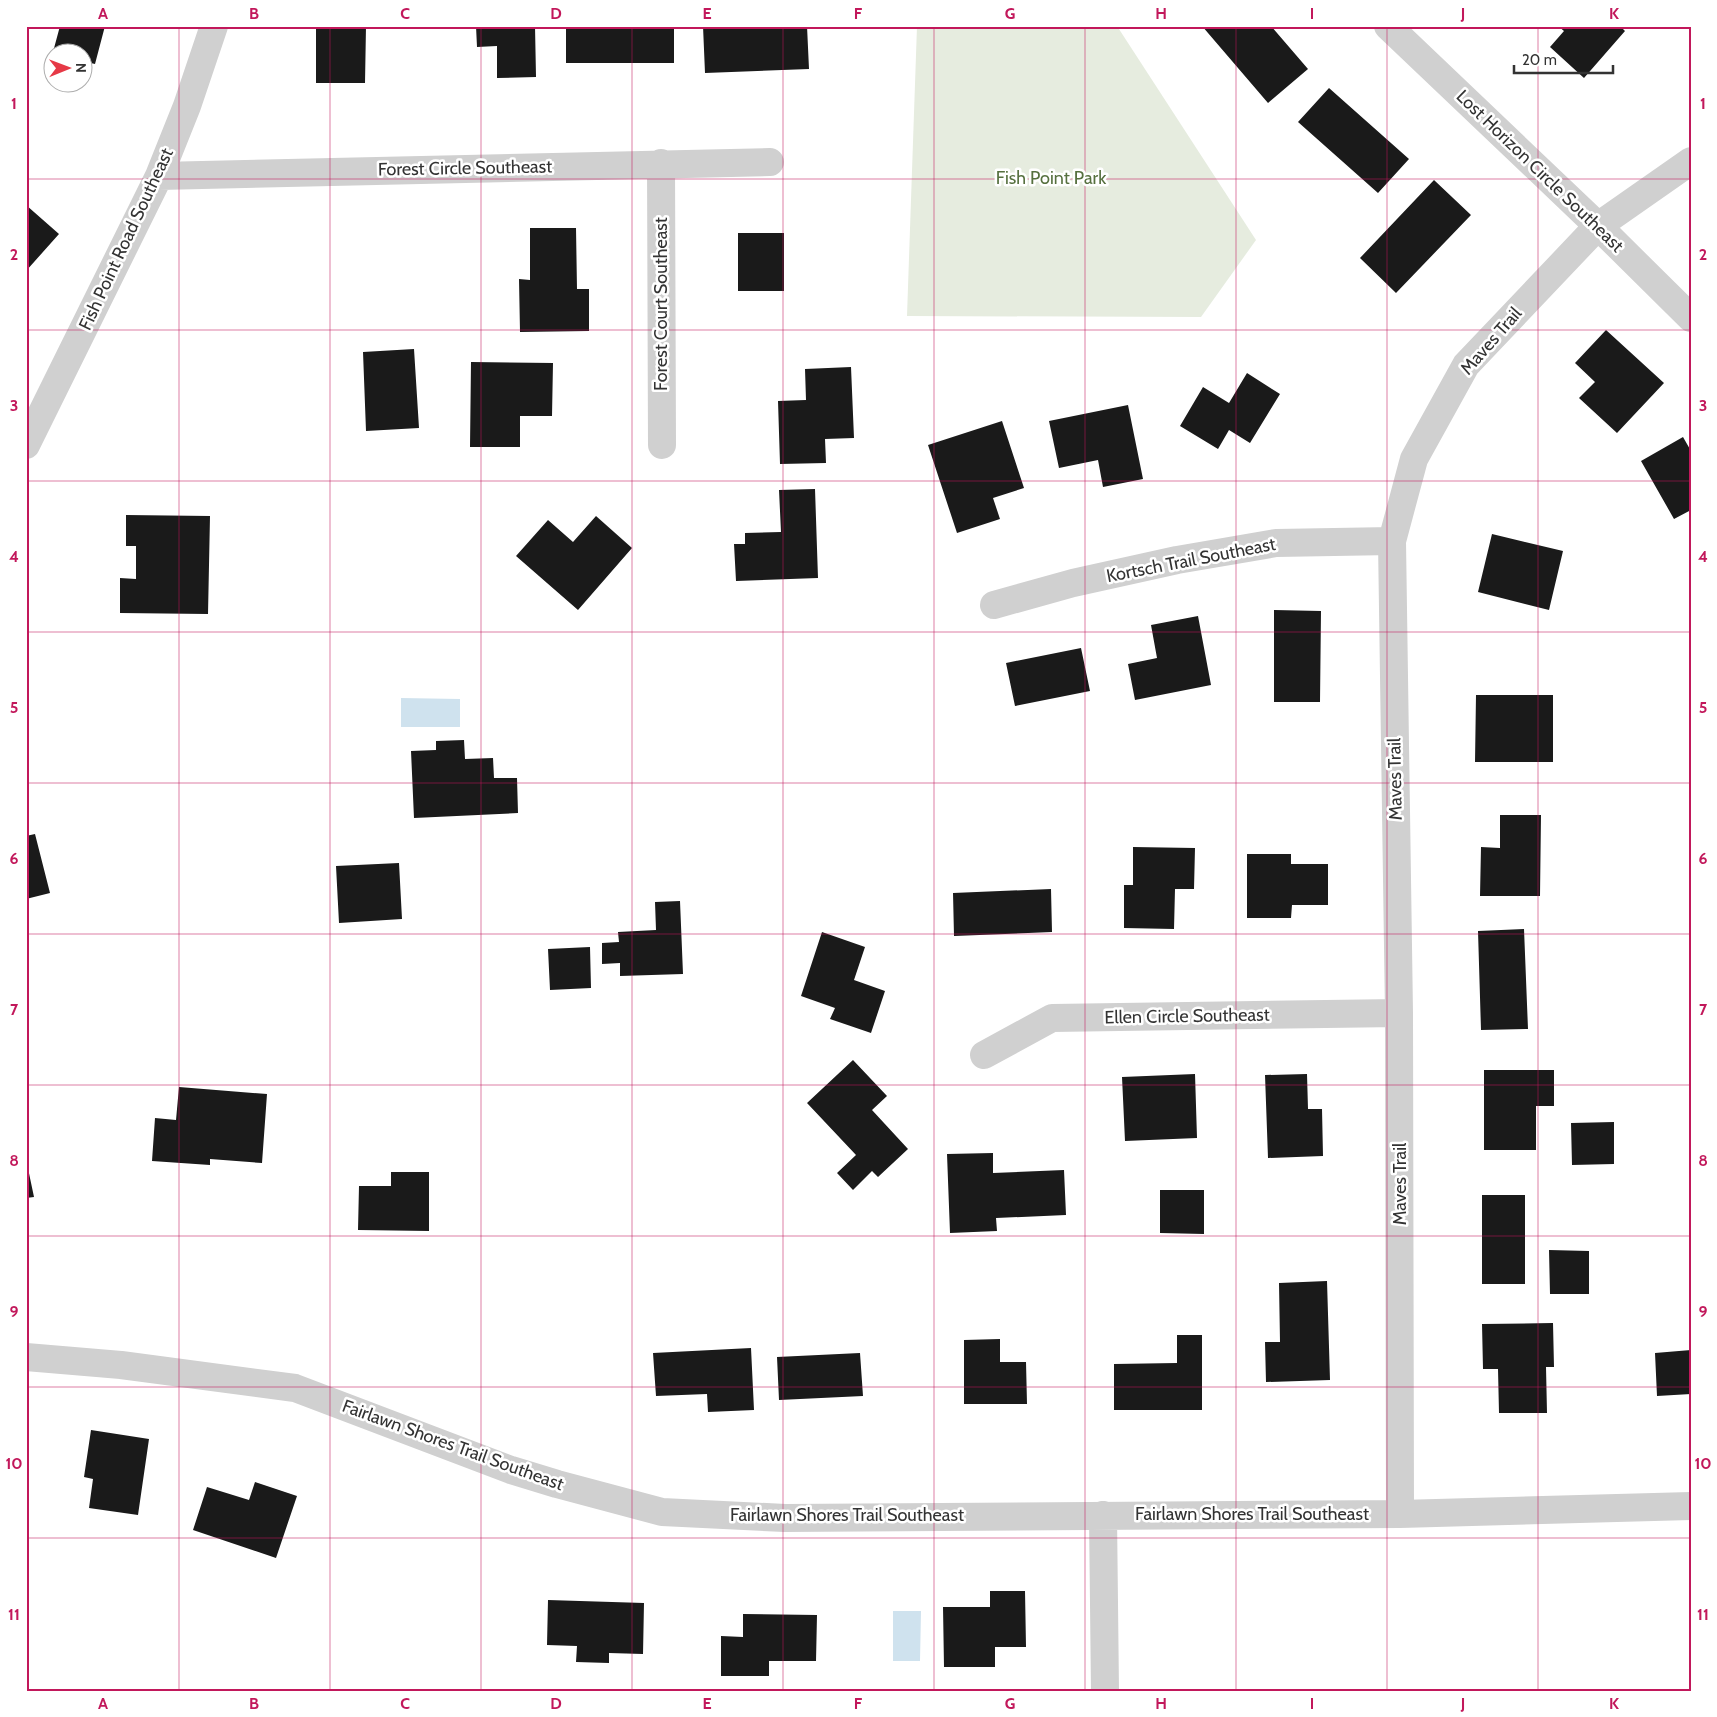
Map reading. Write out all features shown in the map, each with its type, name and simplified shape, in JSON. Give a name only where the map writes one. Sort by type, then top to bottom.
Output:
[{"type":"street","name":"Fish Point Road Southeast","points":[[26,445],[159,176],[214,26]]},
{"type":"street","name":"Lost Horizon Circle Southeast","points":[[1388,26],[1598,226],[1691,318]]},
{"type":"street","name":"Maves Trail","points":[[1400,1514],[1399,1013],[1392,541],[1414,459],[1466,364],[1598,226],[1691,161]]},
{"type":"street","name":"Forest Circle Southeast","points":[[159,176],[770,162]]},
{"type":"street","name":"Forest Court Southeast","points":[[661,164],[662,444]]},
{"type":"street","name":"Kortsch Trail Southeast","points":[[994,605],[1073,583],[1177,560],[1276,543],[1392,541]]},
{"type":"street","name":"Ellen Circle Southeast","points":[[984,1055],[1052,1018],[1399,1013]]},
{"type":"street","name":"Fairlawn Shores Trail Southeast","points":[[26,1357],[121,1365],[295,1388],[510,1470],[662,1512],[785,1518],[1400,1514],[1691,1506]]},
{"type":"street","points":[[1103,1515],[1105,1691]]},
{"type":"green space","name":"Fish Point Park","points":[[917,26],[1117,26],[1256,240],[1201,317],[907,316]]},
{"type":"water","points":[[401,698],[460,699],[460,727],[401,727]]},
{"type":"water","points":[[893,1611],[921,1611],[920,1661],[893,1661]]},
{"type":"building","points":[[60,26],[105,26],[95,64],[92,63],[92,42],[56,42]]},
{"type":"building","points":[[316,26],[366,26],[365,83],[316,83]]},
{"type":"building","points":[[476,26],[535,26],[536,77],[497,78],[497,46],[477,47]]},
{"type":"building","points":[[566,26],[674,26],[674,63],[566,63]]},
{"type":"building","points":[[703,26],[807,26],[809,69],[705,73]]},
{"type":"building","points":[[1202,26],[1271,26],[1308,69],[1268,103]]},
{"type":"building","points":[[1558,26],[1620,26],[1625,31],[1584,78],[1550,47],[1564,31]]},
{"type":"building","points":[[1329,88],[1409,159],[1378,193],[1298,122]]},
{"type":"building","points":[[1434,180],[1471,215],[1396,293],[1360,258]]},
{"type":"building","points":[[26,205],[59,234],[26,271]]},
{"type":"building","points":[[530,228],[576,228],[577,289],[589,289],[589,331],[520,332],[519,279],[530,280]]},
{"type":"building","points":[[738,233],[784,233],[784,291],[738,291]]},
{"type":"building","points":[[1606,330],[1664,383],[1617,433],[1579,398],[1595,382],[1575,363]]},
{"type":"building","points":[[414,349],[419,428],[366,431],[363,352]]},
{"type":"building","points":[[471,362],[553,363],[552,416],[520,416],[520,447],[470,447]]},
{"type":"building","points":[[851,367],[854,438],[825,439],[826,463],[780,464],[778,401],[806,400],[805,369]]},
{"type":"building","points":[[1247,373],[1280,394],[1250,443],[1229,430],[1218,449],[1180,426],[1203,387],[1229,403]]},
{"type":"building","points":[[1128,405],[1143,479],[1103,487],[1098,460],[1059,468],[1049,421]]},
{"type":"building","points":[[1002,421],[1024,488],[993,498],[1000,519],[957,533],[928,445]]},
{"type":"building","points":[[1683,437],[1691,451],[1691,510],[1674,519],[1641,461]]},
{"type":"building","points":[[815,489],[818,578],[736,581],[734,544],[745,544],[745,533],[781,532],[779,490]]},
{"type":"building","points":[[126,515],[210,516],[208,614],[120,613],[120,578],[136,579],[136,546],[126,546]]},
{"type":"building","points":[[596,516],[632,548],[578,610],[516,556],[548,520],[573,542]]},
{"type":"building","points":[[1492,534],[1563,551],[1549,610],[1478,592]]},
{"type":"building","points":[[1274,610],[1321,611],[1320,702],[1274,702]]},
{"type":"building","points":[[1198,616],[1211,685],[1135,700],[1128,664],[1157,658],[1151,625]]},
{"type":"building","points":[[1081,648],[1090,691],[1015,706],[1006,663]]},
{"type":"building","points":[[1476,695],[1553,695],[1553,762],[1475,762]]},
{"type":"building","points":[[464,740],[465,759],[493,758],[494,778],[517,778],[518,813],[414,818],[411,751],[436,750],[436,741]]},
{"type":"building","points":[[1500,815],[1541,815],[1540,896],[1480,896],[1481,847],[1500,848]]},
{"type":"building","points":[[35,834],[50,893],[26,899],[26,836]]},
{"type":"building","points":[[1133,847],[1195,848],[1194,889],[1175,889],[1174,929],[1124,928],[1124,885],[1133,885]]},
{"type":"building","points":[[1247,854],[1291,854],[1291,864],[1328,864],[1328,905],[1292,905],[1291,918],[1247,918]]},
{"type":"building","points":[[399,863],[402,919],[339,923],[336,866]]},
{"type":"building","points":[[1051,889],[1052,932],[954,936],[953,893]]},
{"type":"building","points":[[680,901],[683,974],[620,976],[620,963],[602,964],[602,943],[619,942],[618,932],[656,930],[655,902]]},
{"type":"building","points":[[1524,929],[1528,1029],[1481,1030],[1478,931]]},
{"type":"building","points":[[822,932],[865,947],[854,980],[885,991],[871,1033],[830,1019],[835,1008],[801,996]]},
{"type":"building","points":[[590,947],[591,988],[550,990],[548,949]]},
{"type":"building","points":[[853,1060],[887,1096],[872,1110],[908,1149],[878,1177],[872,1171],[853,1190],[837,1173],[856,1155],[807,1103]]},
{"type":"building","points":[[1484,1070],[1554,1070],[1554,1106],[1536,1106],[1536,1150],[1484,1150]]},
{"type":"building","points":[[1195,1074],[1197,1138],[1125,1141],[1122,1077]]},
{"type":"building","points":[[1307,1074],[1308,1109],[1322,1109],[1323,1156],[1268,1158],[1265,1075]]},
{"type":"building","points":[[179,1087],[267,1094],[262,1163],[210,1159],[210,1165],[152,1161],[155,1118],[176,1120]]},
{"type":"building","points":[[1614,1122],[1614,1164],[1572,1165],[1571,1123]]},
{"type":"building","points":[[993,1153],[993,1173],[1064,1170],[1066,1215],[996,1218],[997,1231],[950,1233],[947,1154]]},
{"type":"building","points":[[26,1159],[34,1197],[26,1198]]},
{"type":"building","points":[[391,1172],[429,1172],[429,1231],[358,1230],[359,1186],[391,1186]]},
{"type":"building","points":[[1160,1190],[1204,1190],[1204,1234],[1160,1233]]},
{"type":"building","points":[[1482,1195],[1525,1195],[1525,1284],[1482,1284]]},
{"type":"building","points":[[1549,1250],[1589,1251],[1589,1294],[1550,1294]]},
{"type":"building","points":[[1327,1281],[1330,1380],[1266,1382],[1265,1342],[1280,1342],[1279,1283]]},
{"type":"building","points":[[1553,1323],[1554,1367],[1546,1367],[1547,1413],[1499,1413],[1498,1369],[1483,1369],[1482,1324]]},
{"type":"building","points":[[1177,1335],[1202,1335],[1202,1410],[1114,1410],[1114,1364],[1177,1363]]},
{"type":"building","points":[[1000,1339],[1000,1362],[1026,1362],[1027,1404],[964,1404],[964,1340]]},
{"type":"building","points":[[751,1348],[754,1410],[708,1412],[707,1394],[656,1396],[653,1353]]},
{"type":"building","points":[[1691,1350],[1691,1394],[1657,1396],[1655,1353]]},
{"type":"building","points":[[860,1353],[863,1396],[779,1400],[777,1357]]},
{"type":"building","points":[[91,1430],[149,1439],[138,1515],[89,1508],[93,1479],[84,1477]]},
{"type":"building","points":[[255,1482],[297,1496],[276,1558],[193,1530],[207,1487],[249,1500]]},
{"type":"building","points":[[990,1591],[1025,1591],[1026,1647],[995,1647],[995,1667],[944,1667],[943,1607],[990,1607]]},
{"type":"building","points":[[548,1600],[644,1603],[643,1654],[609,1653],[609,1663],[576,1662],[577,1646],[547,1645]]},
{"type":"building","points":[[743,1614],[817,1615],[816,1661],[769,1661],[769,1676],[721,1676],[721,1636],[743,1637]]}]
